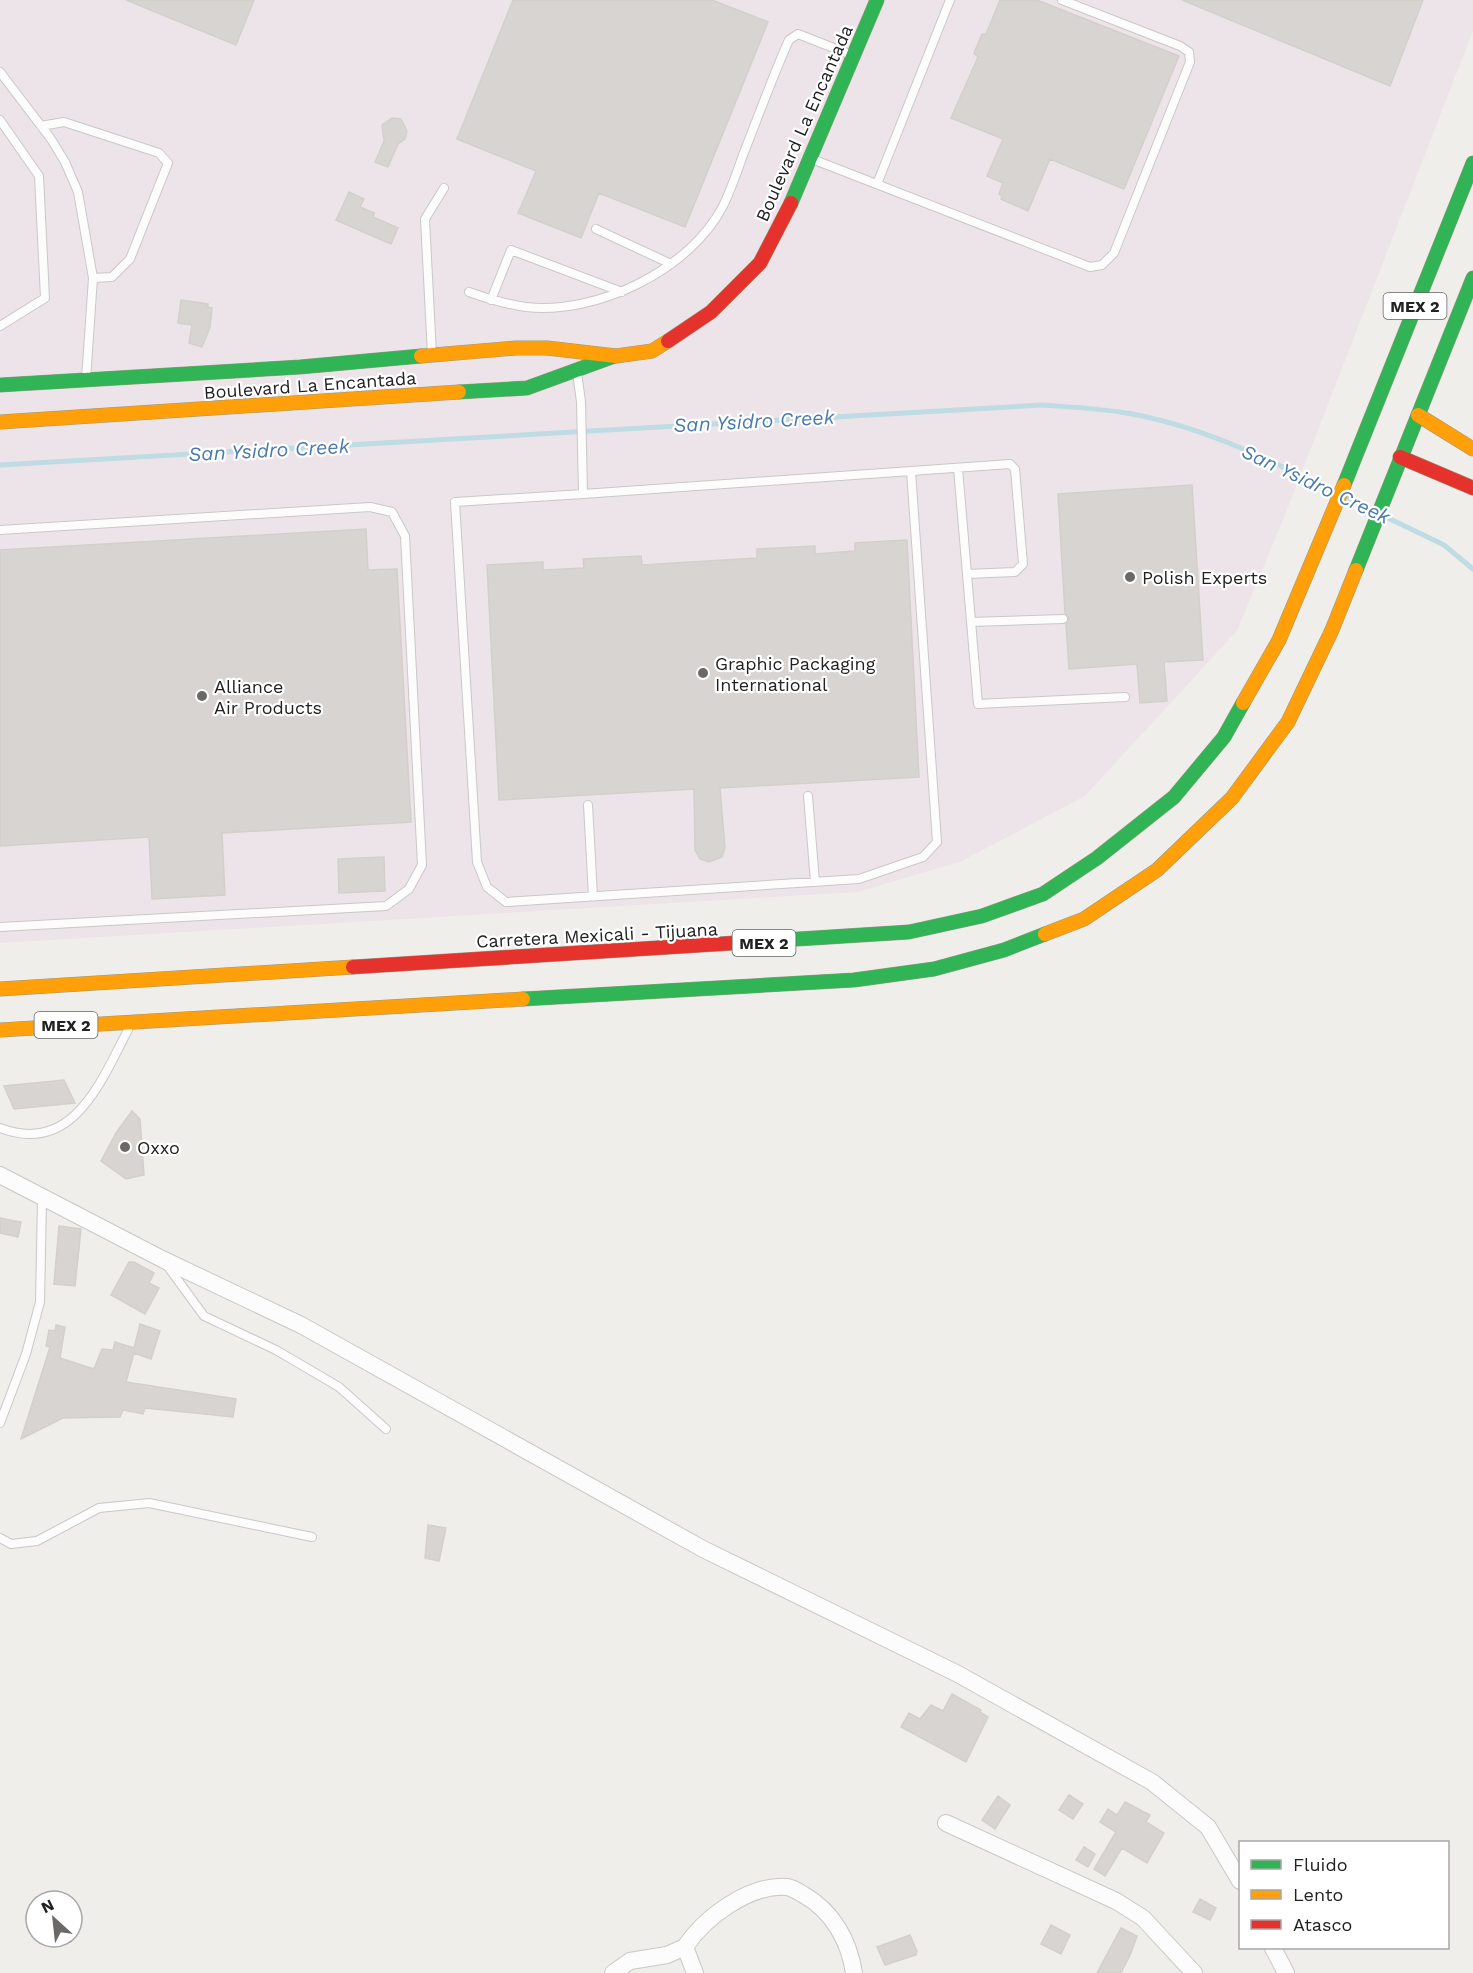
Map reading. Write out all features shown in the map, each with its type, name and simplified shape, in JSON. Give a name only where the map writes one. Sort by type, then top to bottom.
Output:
[{"type":"main road","name":"Boulevard La Encantada","points":[[0,422],[527,388],[616,356],[652,351],[711,312],[760,263],[811,159],[877,0]]},
{"type":"main road","name":"Carretera Mexicali - Tijuana","points":[[0,989],[817,940],[909,932],[982,916],[1043,894],[1097,858],[1174,797],[1224,737],[1280,640],[1330,522],[1357,448],[1473,163]]},
{"type":"main road","name":"MEX 2","points":[[0,1030],[854,980],[934,969],[1004,950],[1084,920],[1157,870],[1232,798],[1288,722],[1332,630],[1372,536],[1398,463],[1473,278]]},
{"type":"main road","name":"Boulevard La Encantada","points":[[0,385],[516,348],[616,356]]},
{"type":"main road","points":[[1418,415],[1473,449]]},
{"type":"main road","points":[[1398,463],[1473,488]]},
{"type":"street","points":[[0,1175],[42,1199],[162,1259],[301,1325],[703,1549],[956,1673],[1152,1782],[1208,1827],[1239,1879]]},
{"type":"street","points":[[946,1823],[1116,1901],[1143,1918],[1194,1973]]},
{"type":"street","points":[[613,1973],[630,1961],[667,1955],[685,1947],[696,1930],[737,1902],[761,1889],[789,1887],[815,1902],[829,1914],[844,1938],[854,1973]]},
{"type":"street","points":[[685,1947],[695,1973]]},
{"type":"street","points":[[1275,1949],[1286,1973]]},
{"type":"lane","points":[[877,184],[950,0]]},
{"type":"lane","points":[[811,159],[1090,267],[1102,265],[1114,253],[1190,62],[1189,52],[1180,46],[1062,0]]},
{"type":"lane","points":[[469,292],[491,300],[528,307],[587,303],[622,292],[671,264],[694,244],[723,207],[789,40],[798,34],[854,56]]},
{"type":"lane","points":[[0,72],[65,162],[78,192],[93,278],[86,380]]},
{"type":"lane","points":[[0,120],[39,176],[45,298],[0,326]]},
{"type":"lane","points":[[41,126],[64,122],[159,153],[168,163],[130,259],[112,277],[93,278]]},
{"type":"lane","points":[[432,355],[425,219],[444,188]]},
{"type":"lane","points":[[596,229],[671,264]]},
{"type":"lane","points":[[491,300],[511,250],[622,292]]},
{"type":"lane","points":[[572,351],[581,402],[583,494]]},
{"type":"lane","points":[[911,471],[937,842],[923,857],[859,879],[506,902],[487,887],[477,862],[455,502],[1010,464],[1017,477],[1023,564],[1015,572],[967,574]]},
{"type":"lane","points":[[958,468],[978,704],[1125,696]]},
{"type":"lane","points":[[0,530],[370,507],[392,512],[405,536],[422,865],[409,889],[386,906],[0,927]]},
{"type":"lane","points":[[971,622],[1063,619]]},
{"type":"lane","points":[[808,796],[815,882]]},
{"type":"lane","points":[[588,805],[593,896]]},
{"type":"lane","points":[[0,1128],[20,1133],[44,1132],[75,1118],[93,1096],[132,1021]]},
{"type":"lane","points":[[0,1423],[26,1354],[40,1302],[42,1199]]},
{"type":"lane","points":[[162,1259],[179,1286],[204,1316],[276,1350],[339,1387],[386,1429]]},
{"type":"lane","points":[[0,1538],[11,1544],[37,1541],[99,1508],[149,1503],[312,1537]]},
{"type":"shaded area","points":[[0,0],[1473,0],[1473,31],[1287,510],[1237,631],[1085,796],[962,861],[858,892],[0,943]]},
{"type":"building","points":[[126,0],[254,0],[236,45]]},
{"type":"building","points":[[513,0],[712,0],[768,22],[685,227],[599,193],[581,238],[518,213],[536,171],[457,139]]},
{"type":"building","points":[[1000,0],[1037,0],[1179,56],[1124,189],[1050,159],[1028,211],[1001,199],[1002,196],[999,194],[1003,183],[987,176],[1003,139],[951,118],[978,57],[974,53],[982,34],[986,34]]},
{"type":"building","points":[[1182,0],[1423,0],[1390,86]]},
{"type":"building","points":[[392,118],[401,119],[407,131],[405,139],[398,144],[388,167],[375,162],[384,141],[382,125]]},
{"type":"building","points":[[349,192],[364,199],[360,207],[374,213],[373,217],[398,228],[391,244],[336,220]]},
{"type":"building","points":[[181,300],[208,304],[208,307],[212,308],[210,327],[202,347],[189,343],[192,325],[178,323]]},
{"type":"building","name":"Polish Experts","points":[[1192,485],[1203,660],[1164,662],[1167,701],[1140,703],[1137,664],[1069,669],[1066,624],[1069,618],[1065,613],[1058,494]]},
{"type":"building","name":"Alliance Air Products","points":[[366,529],[368,570],[397,569],[411,822],[222,833],[225,895],[152,899],[149,837],[0,846],[0,550]]},
{"type":"building","name":"Graphic Packaging International","points":[[907,540],[919,777],[720,788],[725,848],[722,857],[709,862],[700,859],[695,850],[694,789],[499,800],[487,565],[543,562],[543,570],[584,568],[583,559],[641,556],[642,565],[757,558],[757,549],[815,546],[815,554],[855,551],[855,543]]},
{"type":"building","points":[[384,857],[385,891],[339,893],[338,859]]},
{"type":"building","points":[[64,1080],[75,1103],[14,1109],[4,1086]]},
{"type":"building","name":"Oxxo","points":[[132,1111],[140,1119],[144,1175],[126,1179],[101,1161],[116,1133]]},
{"type":"building","points":[[0,1218],[21,1222],[18,1237],[0,1233]]},
{"type":"building","points":[[59,1226],[81,1229],[75,1286],[54,1284]]},
{"type":"building","points":[[129,1262],[134,1262],[154,1273],[149,1283],[159,1288],[145,1314],[111,1295]]},
{"type":"building","points":[[140,1324],[160,1331],[151,1359],[134,1353],[126,1382],[236,1399],[233,1417],[145,1408],[143,1414],[123,1410],[120,1417],[63,1418],[21,1439],[50,1347],[46,1346],[49,1330],[55,1331],[56,1325],[65,1327],[60,1358],[94,1369],[102,1349],[113,1350],[115,1342],[134,1348]]},
{"type":"building","points":[[428,1525],[446,1528],[439,1561],[425,1558]]},
{"type":"building","points":[[952,1694],[981,1710],[980,1712],[988,1717],[966,1762],[901,1727],[909,1713],[920,1719],[931,1705],[943,1711]]},
{"type":"building","points":[[1069,1795],[1083,1804],[1073,1819],[1059,1810]]},
{"type":"building","points":[[998,1796],[1010,1805],[995,1829],[982,1820]]},
{"type":"building","points":[[1125,1802],[1150,1815],[1146,1822],[1164,1833],[1147,1863],[1122,1848],[1105,1876],[1094,1869],[1116,1832],[1100,1822],[1108,1809],[1117,1815]]},
{"type":"building","points":[[1084,1847],[1095,1854],[1088,1867],[1076,1860]]},
{"type":"building","points":[[1200,1899],[1216,1908],[1210,1920],[1193,1912]]},
{"type":"building","points":[[1051,1925],[1070,1935],[1061,1954],[1041,1944]]},
{"type":"building","points":[[1121,1928],[1137,1936],[1121,1973],[1097,1973]]},
{"type":"building","points":[[910,1935],[917,1951],[916,1955],[885,1965],[877,1947]]},
{"type":"waterway","name":"San Ysidro Creek","points":[[0,465],[1042,405],[1120,412],[1175,424],[1228,443],[1331,490]]},
{"type":"waterway","name":"San Ysidro Creek","points":[[1347,498],[1371,510]]},
{"type":"waterway","name":"San Ysidro Creek","points":[[1388,518],[1444,545],[1473,569]]},
{"type":"traffic: fast","points":[[791,203],[877,0]]},
{"type":"traffic: fast","points":[[1344,485],[1473,163]]},
{"type":"traffic: fast","points":[[1356,570],[1473,278]]},
{"type":"traffic: fast","points":[[0,385],[300,367],[421,356]]},
{"type":"traffic: fast","points":[[459,392],[527,388],[612,357]]},
{"type":"traffic: fast","points":[[750,942],[909,932],[982,916],[1043,894],[1097,858],[1174,797],[1224,737],[1243,703]]},
{"type":"traffic: fast","points":[[523,999],[854,980],[934,969],[1004,950],[1045,934]]},
{"type":"traffic: slow","points":[[421,356],[516,348],[547,348],[616,356],[652,351],[668,341]]},
{"type":"traffic: slow","points":[[0,422],[459,392]]},
{"type":"traffic: slow","points":[[1418,415],[1473,449]]},
{"type":"traffic: slow","points":[[1243,703],[1279,640],[1344,485]]},
{"type":"traffic: slow","points":[[1045,934],[1084,919],[1157,870],[1232,798],[1288,722],[1332,630],[1356,570]]},
{"type":"traffic: slow","points":[[0,989],[353,967]]},
{"type":"traffic: slow","points":[[0,1030],[523,999]]},
{"type":"traffic: jam","points":[[668,341],[711,312],[760,263],[791,203]]},
{"type":"traffic: jam","points":[[1400,457],[1473,488]]},
{"type":"traffic: jam","points":[[353,967],[750,942]]},
{"type":"place","name":"Polish Experts","points":[[1130,577]]},
{"type":"place","name":"Graphic Packaging International","points":[[703,673]]},
{"type":"place","name":"Alliance Air Products","points":[[202,696]]},
{"type":"place","name":"Oxxo","points":[[125,1147]]}]
